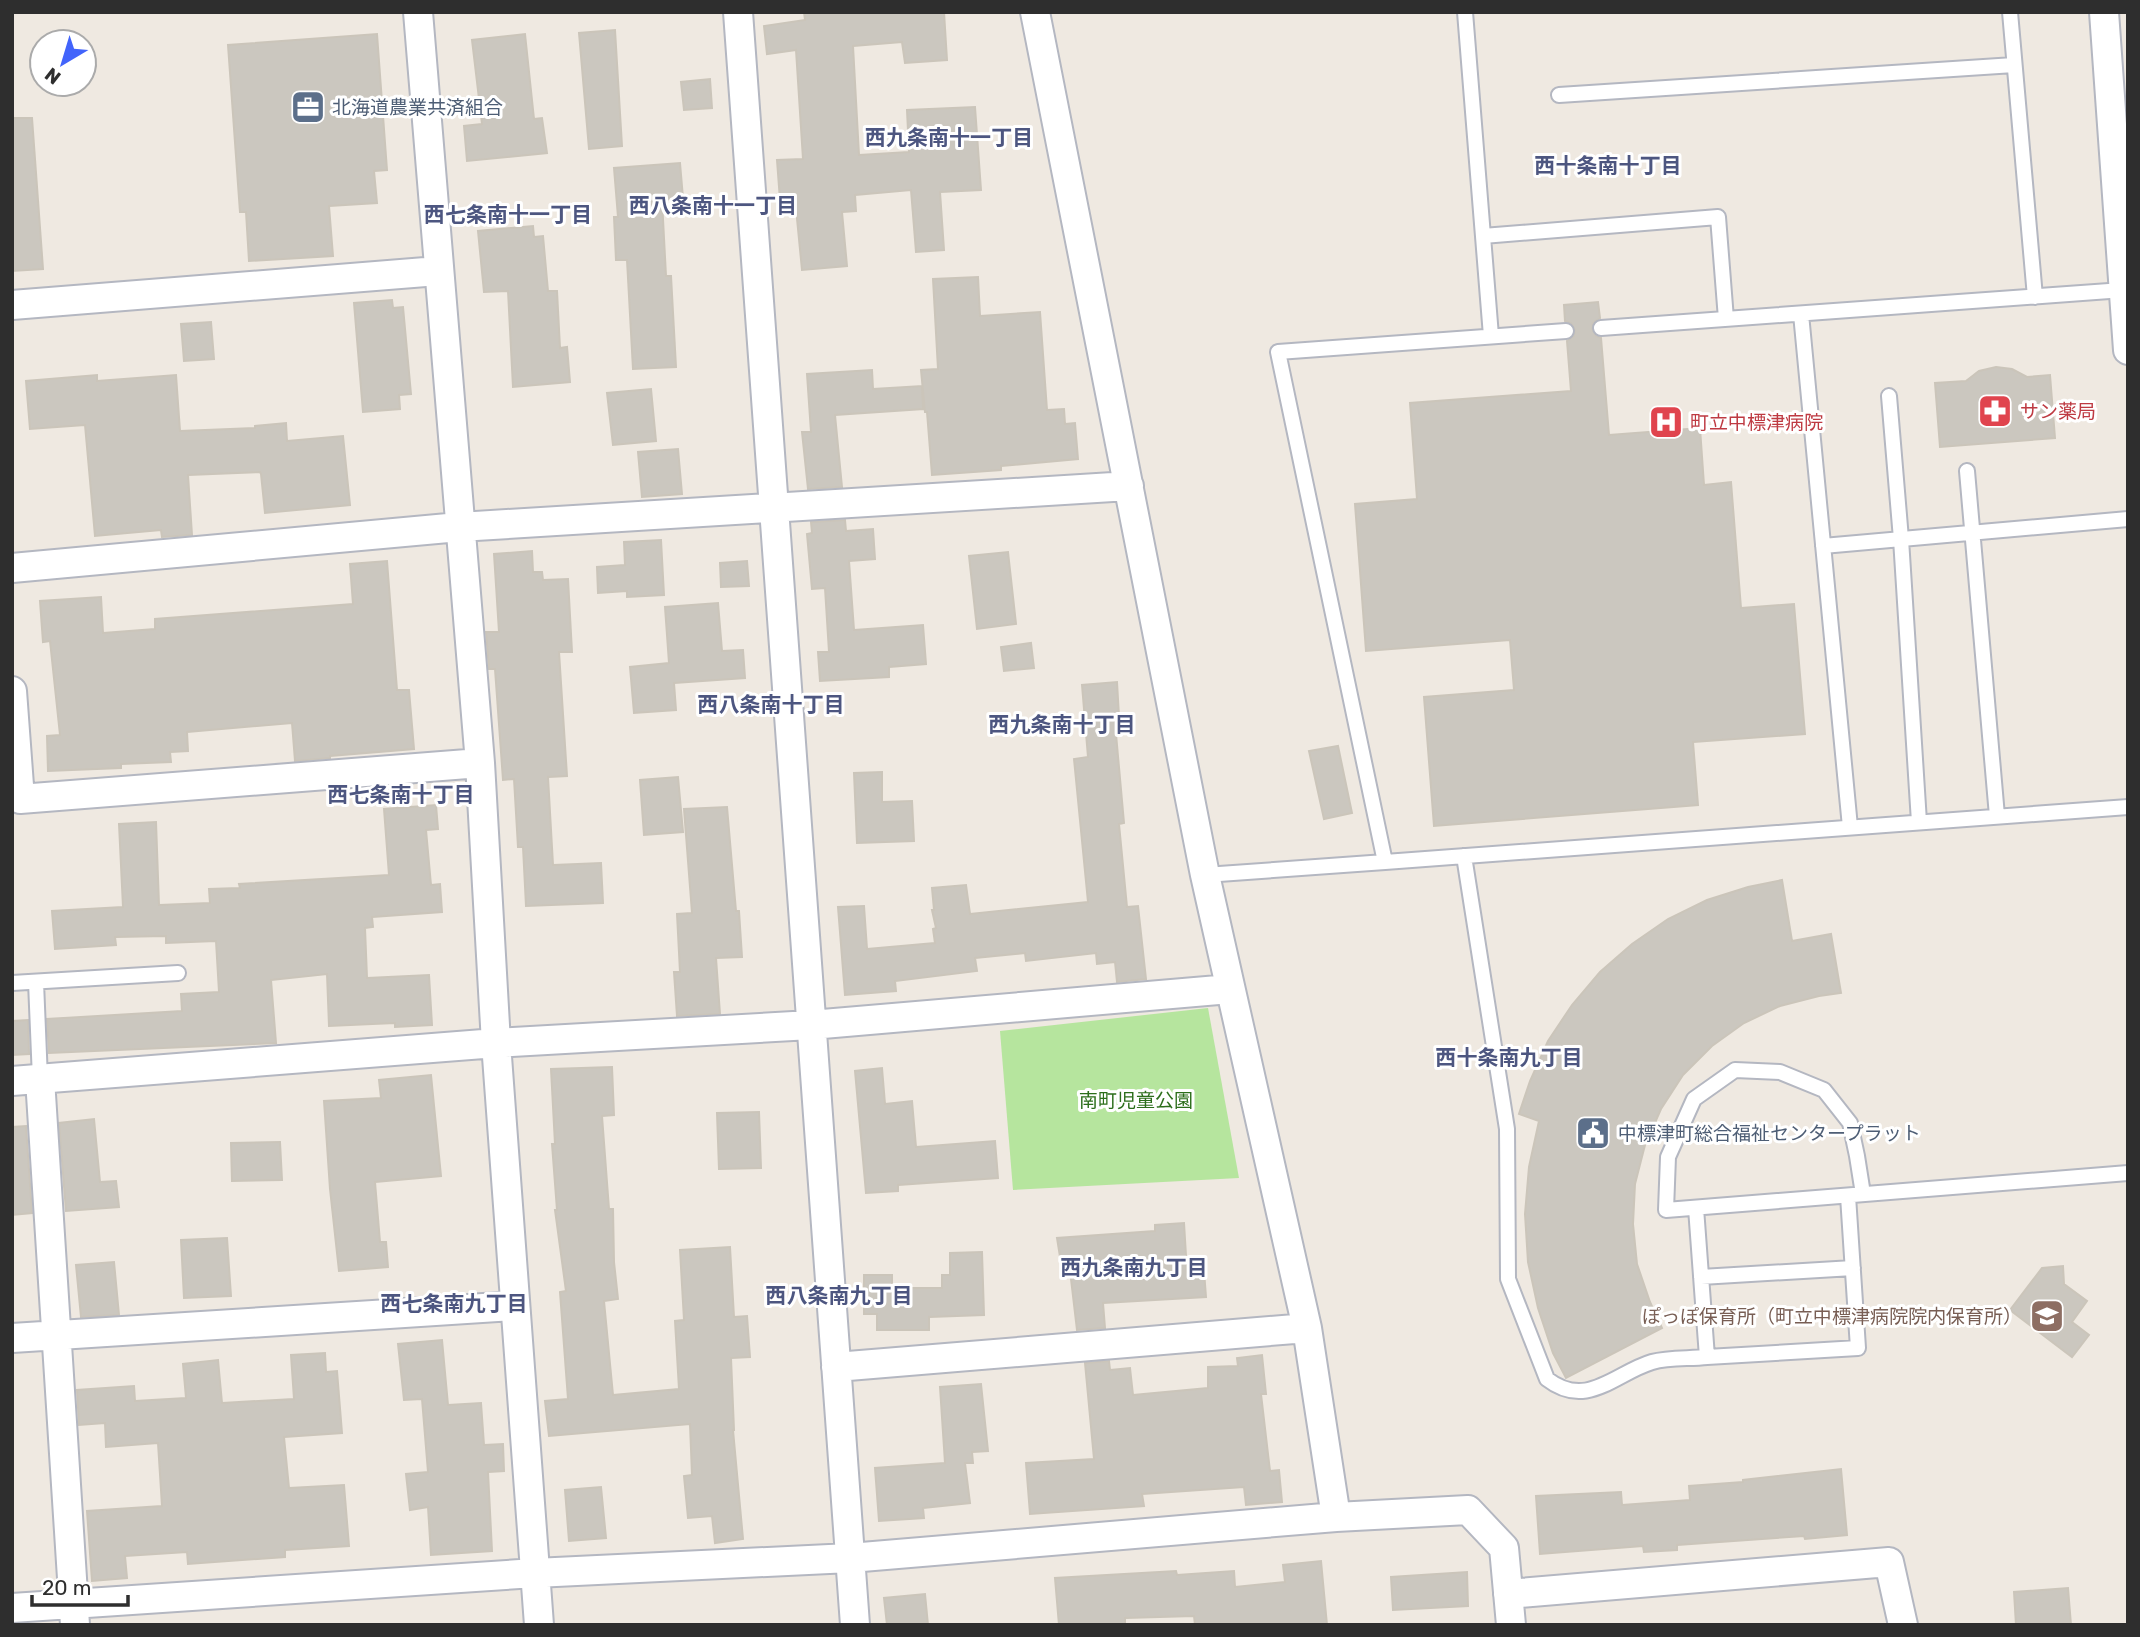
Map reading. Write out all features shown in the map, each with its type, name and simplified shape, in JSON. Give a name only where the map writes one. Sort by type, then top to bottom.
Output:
[{"type":"street","points":[[418,12],[480,764],[496,1043],[539,1625]]},
{"type":"street","points":[[738,12],[855,1625]]},
{"type":"street","points":[[1035,12],[1205,875],[1307,1328],[1336,1517]]},
{"type":"street","points":[[2104,12],[2122,171],[2123,290],[2128,350]]},
{"type":"street","points":[[12,305],[438,271]]},
{"type":"street","points":[[12,568],[459,527],[1129,486]]},
{"type":"street","points":[[12,691],[20,799],[480,764]]},
{"type":"street","points":[[12,1081],[496,1043],[811,1025],[1230,989]]},
{"type":"street","points":[[40,1079],[74,1614]]},
{"type":"street","points":[[12,1338],[516,1306]]},
{"type":"street","points":[[836,1367],[1307,1328]]},
{"type":"street","points":[[12,1608],[74,1614],[535,1573],[850,1558],[1336,1517],[1468,1510],[1504,1548],[1511,1625]]},
{"type":"street","points":[[1508,1594],[1889,1562],[1903,1625]]},
{"type":"lane","points":[[1465,12],[1491,336]]},
{"type":"lane","points":[[2010,12],[2035,297]]},
{"type":"lane","points":[[1559,95],[2014,65]]},
{"type":"lane","points":[[1483,236],[1718,217],[1727,319]]},
{"type":"lane","points":[[1601,328],[2123,290]]},
{"type":"lane","points":[[1801,314],[1850,827]]},
{"type":"lane","points":[[1385,862],[1278,352],[1566,331]]},
{"type":"lane","points":[[1889,396],[1919,822]]},
{"type":"lane","points":[[1967,471],[1997,816]]},
{"type":"lane","points":[[1823,547],[2128,519]]},
{"type":"lane","points":[[1205,875],[2128,807]]},
{"type":"lane","points":[[1464,856],[1507,1129],[1508,1279],[1547,1379],[1558,1387],[1576,1392],[1602,1387],[1653,1362],[1858,1348],[1853,1268],[1855,1195],[1857,1156],[1850,1123],[1824,1090],[1780,1072],[1735,1070],[1694,1099],[1668,1157],[1666,1210],[1696,1208],[1855,1195],[2128,1173]]},
{"type":"lane","points":[[12,983],[178,973]]},
{"type":"lane","points":[[36,982],[40,1079]]},
{"type":"lane","points":[[1696,1208],[1707,1357]]},
{"type":"lane","points":[[1701,1277],[1853,1268]]},
{"type":"green space","name":"南町児童公園","points":[[1208,1008],[1239,1178],[1013,1190],[1000,1031]]},
{"type":"building","points":[[804,12],[944,12],[947,60],[905,63],[902,42],[853,46],[859,155],[909,152],[907,110],[975,107],[981,190],[940,192],[944,250],[916,252],[911,190],[855,195],[856,211],[842,212],[847,266],[802,270],[795,198],[780,200],[777,160],[803,159],[796,50],[767,54],[764,26],[805,20]]},
{"type":"building","points":[[615,30],[622,146],[589,149],[579,33]]},
{"type":"building","name":"北海道農業共済組合","points":[[377,34],[387,170],[374,171],[377,203],[329,206],[333,256],[249,261],[246,212],[240,212],[228,45]]},
{"type":"building","points":[[525,34],[534,119],[542,118],[547,153],[467,161],[464,126],[482,124],[472,40]]},
{"type":"building","points":[[710,79],[712,108],[684,110],[681,82]]},
{"type":"building","points":[[12,118],[32,118],[43,269],[12,271]]},
{"type":"building","points":[[680,163],[683,198],[662,200],[666,276],[671,276],[676,367],[633,369],[627,260],[616,260],[614,217],[618,217],[614,168]]},
{"type":"building","points":[[533,226],[534,237],[543,236],[548,291],[557,291],[560,348],[567,347],[570,382],[513,387],[508,291],[484,292],[478,231]]},
{"type":"building","points":[[978,277],[980,316],[1040,312],[1047,410],[1064,409],[1065,424],[1075,423],[1078,459],[1001,466],[1001,470],[932,475],[921,370],[938,369],[933,279]]},
{"type":"building","points":[[392,300],[393,308],[403,307],[411,394],[399,395],[400,409],[363,412],[354,303]]},
{"type":"building","points":[[1598,302],[1600,318],[1593,323],[1592,329],[1596,336],[1601,338],[1609,435],[1700,428],[1704,485],[1731,482],[1741,608],[1794,604],[1805,734],[1693,742],[1698,805],[1434,826],[1424,697],[1514,690],[1510,640],[1366,651],[1355,504],[1417,499],[1410,403],[1571,391],[1567,341],[1574,336],[1575,330],[1571,323],[1565,321],[1564,305]]},
{"type":"building","points":[[211,322],[214,359],[184,361],[181,324]]},
{"type":"building","name":"サン薬局","points":[[1996,367],[2012,369],[2027,377],[2050,375],[2055,438],[1940,447],[1935,383],[1966,381],[1979,371]]},
{"type":"building","points":[[872,370],[873,389],[922,386],[923,409],[835,415],[842,487],[808,489],[802,432],[811,432],[807,374]]},
{"type":"building","points":[[97,375],[97,381],[176,375],[180,431],[255,428],[286,423],[287,441],[343,436],[350,505],[265,513],[260,472],[188,475],[192,535],[162,537],[161,530],[95,536],[85,425],[30,429],[26,381]]},
{"type":"building","points":[[651,389],[656,441],[613,445],[607,393]]},
{"type":"building","points":[[678,449],[682,494],[642,497],[638,452]]},
{"type":"building","points":[[845,520],[846,531],[873,529],[875,559],[849,561],[854,630],[923,625],[926,664],[889,667],[889,677],[820,681],[818,652],[829,652],[825,588],[812,589],[807,534],[812,533],[811,522]]},
{"type":"building","points":[[661,540],[664,595],[627,597],[627,591],[598,593],[597,567],[625,565],[624,542]]},
{"type":"building","points":[[532,551],[533,572],[542,572],[543,580],[568,579],[572,652],[559,652],[567,776],[548,777],[553,865],[601,863],[603,903],[526,906],[523,847],[518,847],[514,779],[503,780],[495,669],[489,669],[486,632],[499,632],[494,554]]},
{"type":"building","points":[[1008,552],[1016,624],[977,629],[969,556]]},
{"type":"building","points":[[387,561],[397,690],[409,690],[414,749],[295,761],[292,723],[187,732],[188,751],[170,752],[171,762],[121,764],[121,768],[48,771],[47,736],[60,735],[50,641],[43,642],[40,601],[101,597],[103,633],[155,629],[155,619],[353,604],[350,564]]},
{"type":"building","points":[[747,561],[749,586],[721,587],[720,563]]},
{"type":"building","points":[[718,603],[722,651],[743,650],[745,678],[674,683],[676,710],[634,713],[630,667],[669,663],[665,607]]},
{"type":"building","points":[[1031,643],[1034,668],[1004,671],[1001,647]]},
{"type":"building","points":[[1117,682],[1120,734],[1116,734],[1124,823],[1119,824],[1127,907],[1138,906],[1146,979],[1117,982],[1115,962],[1097,964],[1096,953],[1026,961],[1025,953],[975,958],[977,971],[895,981],[896,991],[845,995],[838,907],[864,906],[867,949],[935,943],[932,888],[966,885],[970,914],[1088,902],[1074,759],[1088,757],[1082,685]]},
{"type":"building","points":[[1338,746],[1352,813],[1324,819],[1309,751]]},
{"type":"building","points":[[882,772],[882,802],[912,801],[914,841],[857,843],[854,773]]},
{"type":"building","points":[[678,777],[683,832],[644,835],[640,780]]},
{"type":"building","points":[[436,805],[438,829],[426,830],[431,885],[440,884],[442,912],[372,917],[373,927],[365,928],[367,978],[429,975],[432,1025],[395,1027],[395,1023],[329,1026],[327,974],[271,980],[276,1043],[49,1053],[47,1019],[182,1011],[181,994],[219,992],[216,941],[166,943],[166,936],[115,937],[116,945],[55,949],[52,911],[123,907],[119,824],[156,822],[159,905],[210,903],[209,889],[240,888],[239,884],[389,875],[384,809]]},
{"type":"building","points":[[727,807],[742,957],[716,958],[720,1014],[677,1016],[674,972],[680,972],[677,914],[692,913],[684,809]]},
{"type":"building","name":"中標津町総合福祉センタープラット","points":[[1782,880],[1792,941],[1831,934],[1841,993],[1780,1006],[1744,1023],[1712,1046],[1683,1075],[1661,1109],[1645,1145],[1635,1184],[1633,1224],[1637,1264],[1662,1328],[1566,1378],[1553,1353],[1538,1308],[1528,1262],[1525,1214],[1529,1167],[1539,1121],[1519,1114],[1530,1081],[1548,1041],[1572,1005],[1600,972],[1632,944],[1668,919],[1707,900]]},
{"type":"building","points":[[28,1020],[29,1054],[12,1055],[12,1021]]},
{"type":"building","points":[[612,1067],[614,1115],[602,1116],[609,1209],[613,1209],[618,1299],[604,1301],[613,1395],[679,1389],[675,1321],[684,1320],[680,1250],[730,1247],[734,1317],[747,1316],[750,1357],[731,1358],[733,1430],[743,1539],[715,1543],[712,1516],[688,1518],[684,1476],[692,1475],[690,1424],[549,1436],[545,1401],[568,1399],[560,1292],[566,1291],[555,1210],[551,1069]]},
{"type":"building","points":[[882,1068],[885,1104],[912,1101],[916,1147],[995,1141],[998,1178],[898,1185],[898,1191],[866,1193],[855,1071]]},
{"type":"building","points":[[431,1075],[441,1176],[375,1182],[380,1242],[386,1242],[388,1267],[339,1271],[324,1101],[381,1098],[379,1080]]},
{"type":"building","points":[[759,1112],[761,1168],[719,1169],[717,1113]]},
{"type":"building","points":[[94,1119],[100,1182],[116,1181],[119,1207],[66,1211],[59,1123]]},
{"type":"building","points":[[26,1126],[32,1213],[12,1215],[12,1127]]},
{"type":"building","points":[[280,1142],[282,1180],[232,1181],[231,1143]]},
{"type":"building","points":[[1184,1223],[1187,1272],[1204,1271],[1206,1297],[1103,1303],[1105,1328],[1077,1330],[1069,1262],[1061,1263],[1057,1238],[1155,1231],[1155,1225]]},
{"type":"building","points":[[227,1238],[231,1296],[184,1298],[181,1240]]},
{"type":"building","points":[[982,1252],[984,1315],[929,1317],[929,1330],[877,1330],[877,1314],[864,1314],[864,1275],[892,1275],[892,1288],[942,1288],[942,1275],[950,1275],[950,1253]]},
{"type":"building","points":[[114,1262],[119,1315],[81,1317],[76,1265]]},
{"type":"building","name":"ぽっぽ保育所（町立中標津病院院内保育所）","points":[[2063,1266],[2064,1284],[2087,1301],[2072,1322],[2089,1335],[2072,1357],[2010,1310],[2042,1268]]},
{"type":"building","points":[[442,1340],[448,1405],[481,1403],[484,1445],[503,1444],[504,1471],[488,1472],[492,1551],[431,1555],[428,1507],[410,1510],[406,1474],[428,1472],[422,1399],[404,1400],[398,1344]]},
{"type":"building","points":[[325,1353],[326,1372],[337,1371],[342,1433],[284,1437],[289,1488],[344,1485],[349,1546],[285,1550],[285,1557],[188,1564],[187,1552],[125,1556],[127,1578],[92,1581],[87,1511],[162,1506],[158,1443],[106,1447],[105,1423],[79,1425],[77,1390],[134,1386],[135,1401],[186,1398],[183,1364],[218,1360],[222,1403],[294,1399],[291,1355]]},
{"type":"building","points":[[1262,1355],[1266,1394],[1261,1394],[1270,1471],[1279,1470],[1282,1502],[1246,1505],[1244,1487],[1142,1494],[1144,1506],[1030,1514],[1026,1463],[1094,1459],[1085,1363],[1109,1361],[1110,1370],[1130,1368],[1133,1395],[1208,1388],[1208,1367],[1238,1366],[1237,1358]]},
{"type":"building","points":[[981,1384],[988,1451],[972,1452],[973,1463],[965,1463],[970,1503],[923,1508],[924,1518],[879,1521],[875,1468],[945,1463],[940,1387]]},
{"type":"building","points":[[1841,1469],[1847,1535],[1677,1545],[1677,1550],[1644,1552],[1643,1546],[1540,1554],[1536,1496],[1621,1492],[1622,1505],[1690,1500],[1689,1486]]},
{"type":"building","points":[[601,1487],[606,1538],[569,1541],[565,1490]]},
{"type":"building","points":[[1321,1561],[1327,1625],[1195,1625],[1194,1616],[1125,1618],[1125,1625],[1059,1625],[1055,1578],[1176,1571],[1177,1575],[1234,1571],[1235,1587],[1285,1582],[1283,1565]]},
{"type":"building","points":[[1467,1572],[1468,1606],[1393,1610],[1391,1577]]},
{"type":"building","points":[[2068,1588],[2071,1625],[2016,1625],[2014,1592]]},
{"type":"building","points":[[925,1594],[928,1625],[887,1625],[884,1598]]},
{"type":"place","name":"北海道農業共済組合","points":[[308,107]]},
{"type":"place","name":"サン薬局","points":[[1995,411]]},
{"type":"place","name":"町立中標津病院","points":[[1666,422]]},
{"type":"place","name":"中標津町総合福祉センタープラット","points":[[1593,1133]]},
{"type":"place","name":"ぽっぽ保育所（町立中標津病院院内保育所）","points":[[2047,1316]]},
{"type":"district","name":"西九条南十一丁目","points":[[949,137]]},
{"type":"district","name":"西十条南十丁目","points":[[1608,165]]},
{"type":"district","name":"西八条南十一丁目","points":[[713,205]]},
{"type":"district","name":"西七条南十一丁目","points":[[508,214]]},
{"type":"district","name":"西八条南十丁目","points":[[771,704]]},
{"type":"district","name":"西九条南十丁目","points":[[1062,724]]},
{"type":"district","name":"西七条南十丁目","points":[[401,794]]},
{"type":"district","name":"西十条南九丁目","points":[[1509,1057]]},
{"type":"district","name":"西九条南九丁目","points":[[1134,1267]]},
{"type":"district","name":"西八条南九丁目","points":[[839,1295]]},
{"type":"district","name":"西七条南九丁目","points":[[454,1303]]}]
